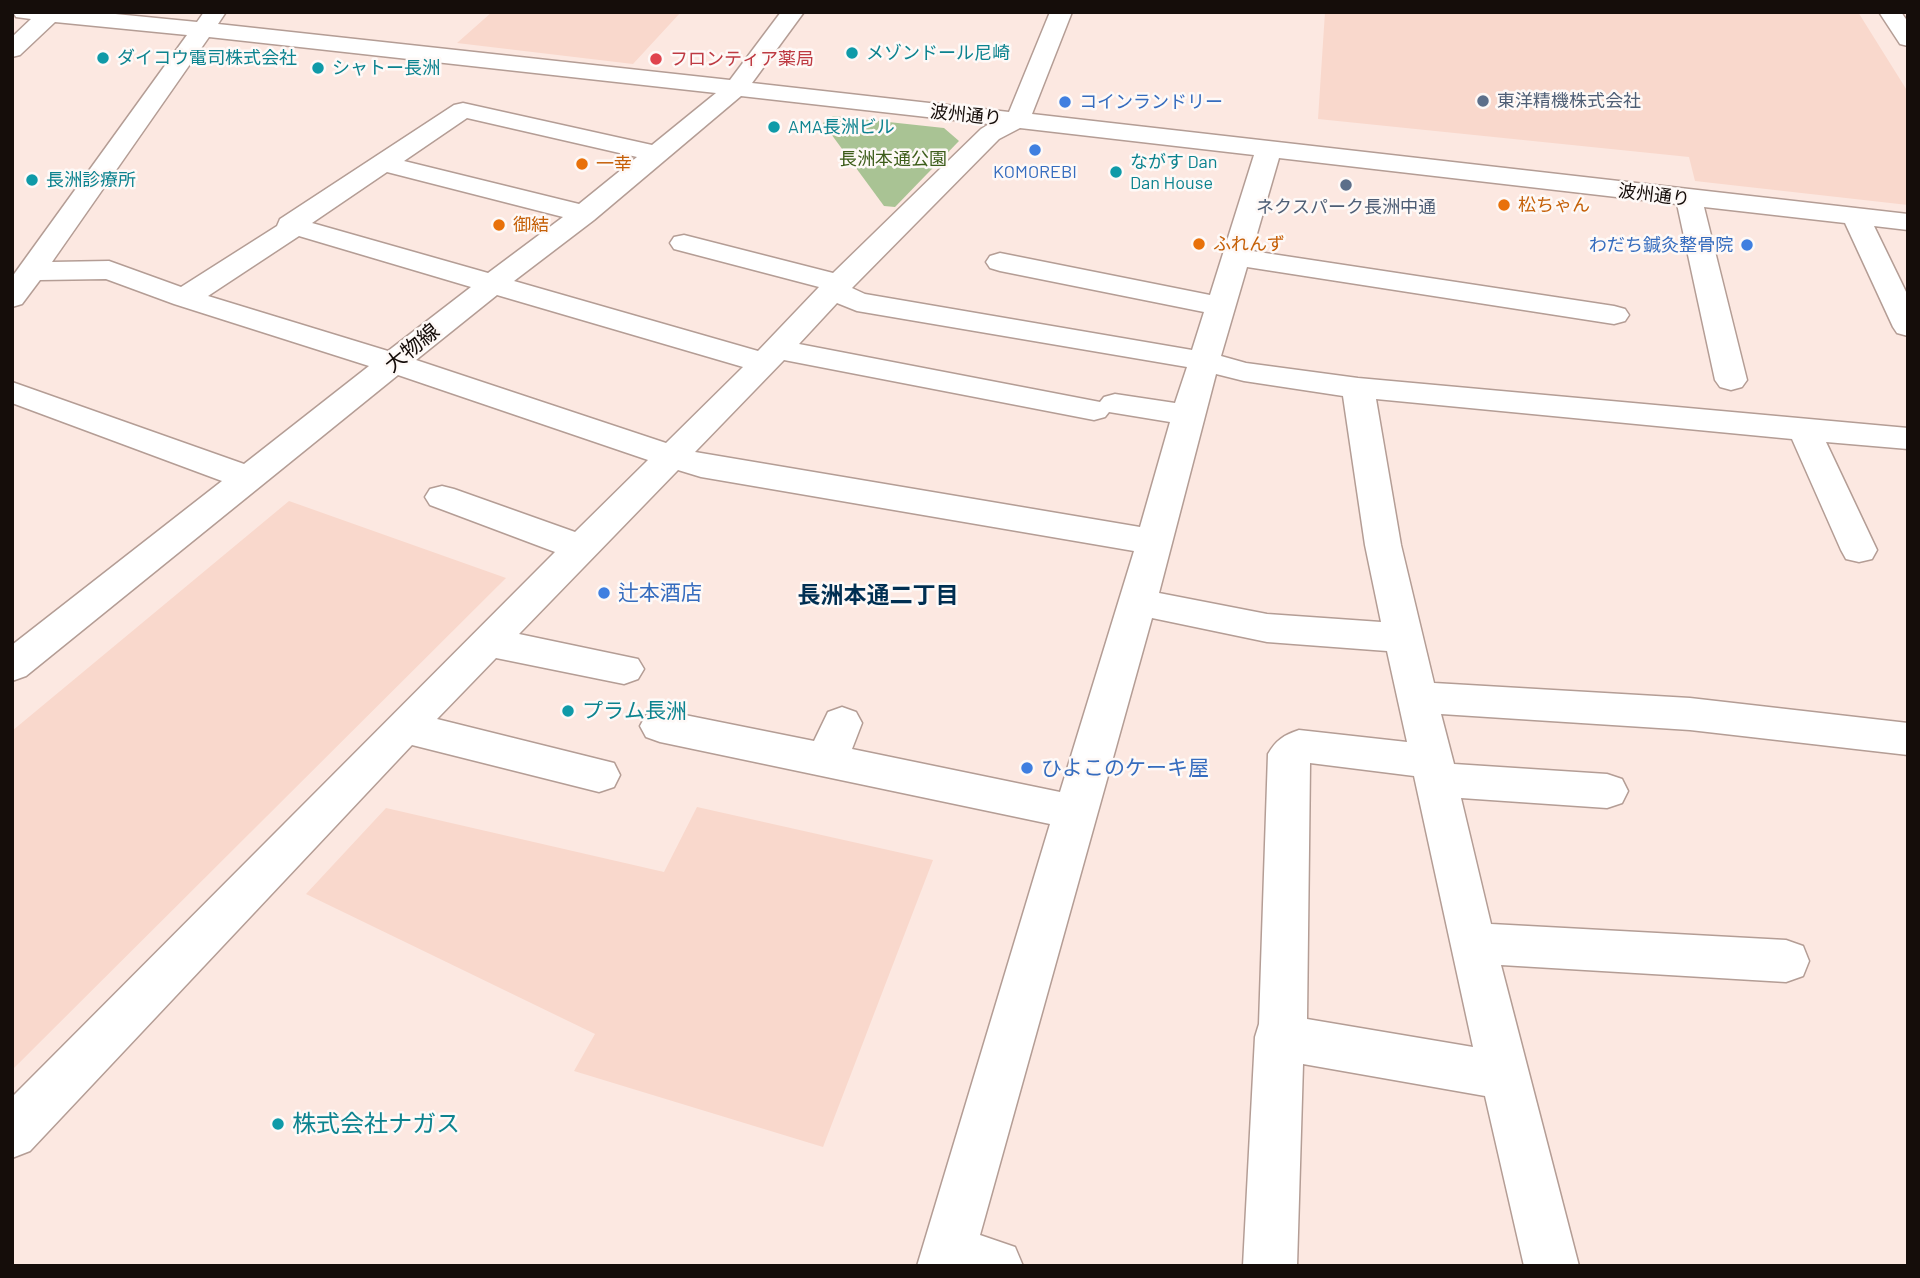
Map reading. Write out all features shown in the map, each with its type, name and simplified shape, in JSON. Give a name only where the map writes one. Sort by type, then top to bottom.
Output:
[{"type":"street","name":"波州通り","points":[[24,12],[209,20],[736,88],[1908,222]]},
{"type":"street","name":"大物線","points":[[12,666],[584,214],[736,88],[792,12]]},
{"type":"street","points":[[12,1133],[404,727],[890,231],[990,134],[1016,120],[1026,106],[1061,12]]},
{"type":"street","points":[[1890,12],[1908,39]]},
{"type":"street","points":[[12,50],[49,15]]},
{"type":"street","points":[[12,298],[209,20]]},
{"type":"street","points":[[656,154],[463,110],[290,225],[491,285],[770,356],[1105,407],[1188,415]]},
{"type":"street","points":[[962,1263],[1074,812],[1138,602],[1188,415],[1268,150]]},
{"type":"street","points":[[382,163],[584,214]]},
{"type":"street","points":[[1689,199],[1731,380]]},
{"type":"street","points":[[1855,216],[1908,327]]},
{"type":"street","points":[[184,298],[295,227]]},
{"type":"street","points":[[684,243],[836,287],[857,302],[1205,361],[1244,372],[1358,388],[1908,439]]},
{"type":"street","points":[[1236,257],[1362,274],[1363,278],[1614,315]]},
{"type":"street","points":[[1000,262],[1221,306]]},
{"type":"street","points":[[32,271],[109,270],[184,298],[393,363],[701,466],[1154,542]]},
{"type":"street","points":[[1358,388],[1377,516],[1436,771],[1472,943],[1552,1266]]},
{"type":"street","points":[[12,392],[250,478]]},
{"type":"street","points":[[1804,429],[1859,550]]},
{"type":"street","points":[[442,498],[581,548]]},
{"type":"street","points":[[1138,602],[1267,628],[1404,638]]},
{"type":"street","points":[[488,642],[624,669]]},
{"type":"street","points":[[1418,696],[1690,714],[1908,740]]},
{"type":"street","points":[[826,761],[842,723]]},
{"type":"street","points":[[660,726],[1074,812]]},
{"type":"street","points":[[404,727],[599,775]]},
{"type":"street","points":[[1270,1266],[1279,1037],[1283,1024],[1289,754],[1299,746],[1436,771],[1607,791]]},
{"type":"street","points":[[1472,943],[1786,961]]},
{"type":"street","points":[[1279,1037],[1505,1076]]},
{"type":"shaded area","points":[[492,12],[681,12],[633,64],[457,43]]},
{"type":"shaded area","name":"東洋精機株式会社","points":[[1325,12],[1858,12],[1908,92],[1908,205],[1695,181],[1689,157],[1318,119]]},
{"type":"shaded area","points":[[289,501],[506,578],[12,1070],[12,731]]},
{"type":"shaded area","points":[[697,807],[933,860],[823,1147],[574,1071],[595,1034],[306,894],[386,808],[664,872]]},
{"type":"green space","name":"長洲本通公園","points":[[833,116],[944,128],[959,141],[895,207],[884,206],[823,123]]},
{"type":"place","name":"メゾンドール尼崎","points":[[852,53]]},
{"type":"place","name":"ダイコウ電司株式会社","points":[[103,58]]},
{"type":"place","name":"フロンティア薬局","points":[[656,59]]},
{"type":"place","name":"シャトー長洲","points":[[318,68]]},
{"type":"place","name":"東洋精機株式会社","points":[[1483,101]]},
{"type":"place","name":"コインランドリー","points":[[1065,102]]},
{"type":"place","name":"AMA長洲ビル","points":[[774,127]]},
{"type":"place","name":"KOMOREBI","points":[[1035,150]]},
{"type":"place","name":"一幸","points":[[582,164]]},
{"type":"place","name":"ながす Dan Dan House","points":[[1116,172]]},
{"type":"place","name":"長洲診療所","points":[[32,180]]},
{"type":"place","name":"ネクスパーク長洲中通","points":[[1346,185]]},
{"type":"place","name":"松ちゃん","points":[[1504,205]]},
{"type":"place","name":"御結","points":[[499,225]]},
{"type":"place","name":"ふれんず","points":[[1199,244]]},
{"type":"place","name":"わだち鍼灸整骨院","points":[[1747,245]]},
{"type":"place","name":"辻本酒店","points":[[604,593]]},
{"type":"place","name":"プラム長洲","points":[[568,711]]},
{"type":"place","name":"ひよこのケーキ屋","points":[[1027,768]]},
{"type":"place","name":"株式会社ナガス","points":[[278,1124]]},
{"type":"district","name":"長洲本通二丁目","points":[[878,595]]}]
